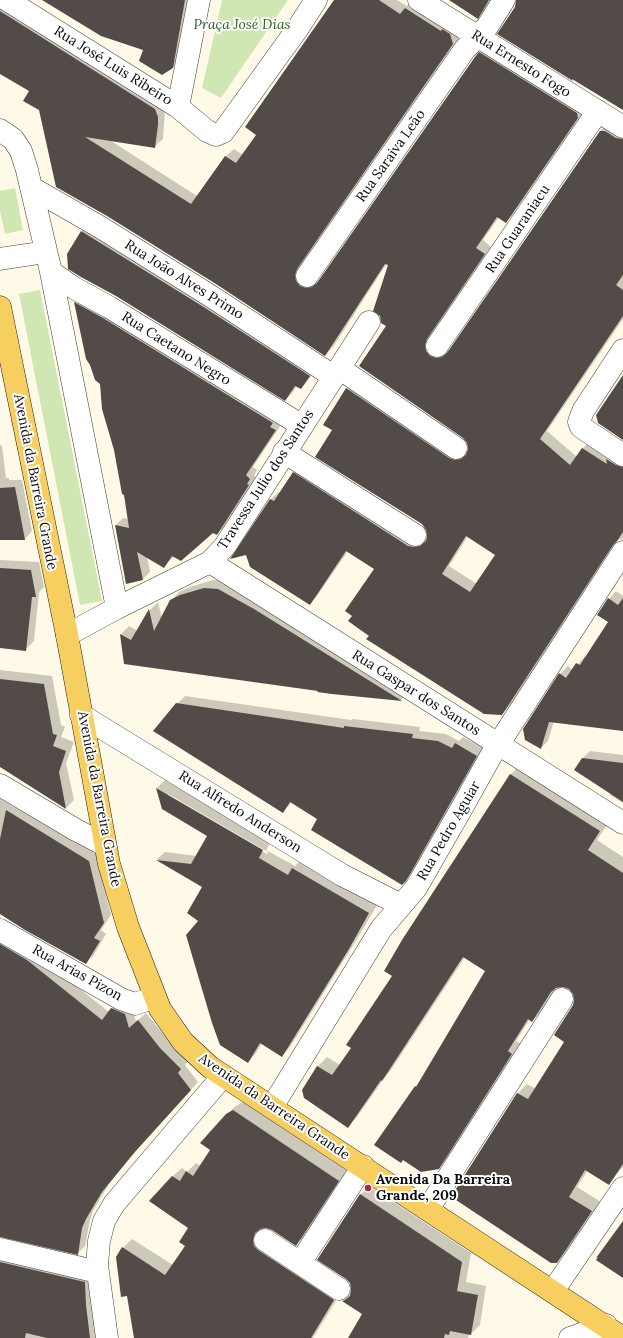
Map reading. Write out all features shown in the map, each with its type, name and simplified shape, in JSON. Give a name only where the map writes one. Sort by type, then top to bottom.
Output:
[{"type":"main road","name":"Avenida da Barreira Grande","points":[[0,307],[67,635],[109,864],[128,927],[160,1009],[183,1042],[223,1076],[606,1325],[623,1338]]},
{"type":"street","name":"Rua José Luis Ribeiro","points":[[7,0],[39,9],[178,107],[207,131],[216,135],[223,132],[277,58],[316,0]]},
{"type":"street","points":[[178,107],[199,0]]},
{"type":"street","name":"Rua Ernesto Fogo","points":[[419,0],[623,127]]},
{"type":"street","name":"Rua Saraiva Leão","points":[[308,276],[466,49],[487,27],[504,0]]},
{"type":"street","name":"Rua Guaraniacu","points":[[437,346],[598,111]]},
{"type":"street","points":[[0,130],[13,139],[21,151],[32,188],[117,608]]},
{"type":"street","name":"Rua João Alves Primo","points":[[32,188],[100,227],[216,300],[336,372],[456,448]]},
{"type":"street","points":[[0,260],[48,262]]},
{"type":"street","name":"Rua Caetano Negro","points":[[48,262],[74,288],[108,307],[301,426]]},
{"type":"street","name":"Travessa Julio dos Santos","points":[[67,635],[117,608],[210,562],[225,546],[368,322]]},
{"type":"street","points":[[623,350],[583,411],[579,420],[581,426],[623,455]]},
{"type":"street","points":[[284,452],[415,535]]},
{"type":"street","name":"Rua Pedro Aguiar","points":[[272,1107],[381,929],[416,888],[492,754],[623,552]]},
{"type":"street","name":"Rua Gaspar dos Santos","points":[[210,562],[623,823]]},
{"type":"street","name":"Rua Alfredo Anderson","points":[[81,715],[342,875],[401,905]]},
{"type":"street","points":[[0,785],[76,830],[105,845]]},
{"type":"street","name":"Rua Arias Pizon","points":[[0,930],[121,999],[135,1004],[155,997]]},
{"type":"street","points":[[428,1209],[562,999]]},
{"type":"street","points":[[108,1338],[97,1265],[99,1241],[104,1221],[114,1204],[223,1076]]},
{"type":"street","points":[[300,1263],[363,1166]]},
{"type":"street","points":[[553,1291],[623,1188]]},
{"type":"street","points":[[265,1240],[339,1289]]},
{"type":"street","points":[[0,1249],[98,1272]]},
{"type":"street","points":[[570,1338],[606,1325]]},
{"type":"green space","name":"Praça José Dias","points":[[222,0],[288,0],[221,98],[202,88]]},
{"type":"green space","points":[[15,188],[23,230],[5,234],[0,211],[0,191]]},
{"type":"green space","points":[[40,290],[102,601],[80,605],[19,294]]},
{"type":"building","points":[[42,0],[185,0],[173,68],[162,75],[139,61],[143,50],[101,36]]},
{"type":"building","points":[[334,0],[379,0],[400,14],[405,8],[441,31],[442,29],[450,34],[453,44],[297,269],[295,275],[296,281],[300,286],[306,288],[312,287],[317,283],[479,52],[577,113],[578,118],[506,223],[497,217],[476,248],[485,254],[427,339],[425,345],[426,351],[430,356],[436,358],[442,357],[447,353],[600,131],[605,131],[616,138],[623,139],[623,275],[616,285],[623,290],[623,316],[540,439],[570,465],[582,448],[607,464],[606,459],[623,467],[623,532],[502,715],[484,714],[366,639],[369,636],[348,621],[352,616],[345,611],[374,569],[346,551],[310,605],[250,567],[246,555],[230,559],[270,499],[274,501],[293,472],[408,546],[420,546],[426,541],[426,530],[422,524],[315,457],[332,430],[323,425],[346,388],[449,458],[455,460],[461,459],[466,455],[468,449],[467,443],[463,438],[359,366],[386,326],[381,323],[380,316],[373,311],[388,265],[385,264],[325,356],[216,284],[107,216],[56,187],[39,110],[23,101],[29,91],[0,74],[0,11],[155,109],[158,117],[158,125],[155,148],[85,137],[191,204],[225,156],[236,163],[256,135],[245,127]],"holes":[[[466,536],[495,555],[470,592],[442,574]]]},
{"type":"building","points":[[449,0],[489,0],[478,19]]},
{"type":"building","points":[[516,0],[623,0],[623,110],[497,34],[515,7]]},
{"type":"building","points":[[81,231],[202,306],[310,376],[301,389],[295,386],[285,401],[116,296],[68,269],[67,254]]},
{"type":"building","points":[[74,302],[103,318],[273,423],[270,427],[276,430],[246,475],[250,479],[247,484],[249,485],[217,535],[213,533],[181,561],[172,556],[164,568],[137,552],[143,580],[126,584],[115,525],[129,528],[124,495],[122,494],[114,450],[102,409],[100,384],[95,380],[90,365],[86,359]]},
{"type":"building","points":[[623,375],[623,440],[598,423],[596,415]]},
{"type":"building","points":[[15,487],[25,540],[0,540],[0,488]]},
{"type":"building","points":[[0,568],[31,570],[36,597],[32,597],[26,651],[0,648]]},
{"type":"building","points":[[204,588],[218,589],[254,609],[402,701],[332,694],[124,664],[120,634],[131,640],[149,609],[154,631],[170,600],[180,595]]},
{"type":"building","points":[[608,598],[618,605],[623,598],[623,731],[549,722],[541,749],[525,740],[523,729],[559,673],[566,678],[576,663],[580,665],[608,622],[597,615]]},
{"type":"building","points":[[0,679],[44,684],[53,734],[57,735],[53,746],[66,751],[59,772],[66,809],[0,767]]},
{"type":"building","points":[[176,703],[344,728],[344,726],[413,734],[412,738],[438,741],[452,748],[455,743],[477,756],[406,881],[402,885],[311,830],[317,819],[290,802],[283,813],[153,731]]},
{"type":"building","points":[[582,758],[623,763],[623,802],[574,770]]},
{"type":"building","points":[[510,774],[600,831],[588,850],[623,873],[623,1164],[609,1185],[585,1170],[569,1197],[592,1211],[557,1263],[551,1263],[456,1200],[454,1192],[517,1093],[528,1099],[564,1042],[554,1035],[573,1005],[573,994],[569,989],[563,987],[556,988],[551,992],[532,1022],[528,1019],[508,1051],[512,1054],[439,1169],[421,1172],[403,1160],[401,1163],[374,1145],[415,1086],[416,1087],[485,971],[463,957],[382,1081],[381,1080],[348,1128],[304,1098],[302,1090],[317,1066],[332,1075],[351,1048],[346,1045],[392,976],[384,971],[402,940]]},
{"type":"building","points":[[156,788],[263,850],[259,858],[288,875],[292,868],[369,913],[349,949],[282,1057],[260,1043],[248,1063],[220,1045],[186,935],[198,921],[187,913],[202,887],[156,860],[191,864],[207,836],[162,809]]},
{"type":"building","points":[[6,810],[89,861],[104,923],[94,938],[100,941],[86,964],[25,930],[0,914],[0,839]]},
{"type":"building","points":[[0,944],[27,960],[102,1020],[111,1008],[125,1014],[129,1028],[138,1020],[160,1048],[181,1069],[178,1073],[191,1090],[134,1153],[102,1192],[82,1228],[78,1255],[0,1237]]},
{"type":"building","points":[[233,1110],[339,1181],[296,1246],[272,1230],[266,1228],[260,1229],[255,1233],[253,1240],[254,1246],[258,1250],[334,1300],[311,1338],[134,1338],[127,1296],[121,1297],[116,1257],[122,1247],[165,1275],[185,1246],[179,1242],[188,1228],[149,1201],[172,1176],[180,1181],[186,1171],[193,1176],[210,1150],[200,1143],[226,1114]]},
{"type":"building","points":[[360,1194],[462,1262],[457,1291],[478,1295],[471,1335],[450,1331],[449,1335],[445,1334],[444,1338],[348,1338],[362,1314],[342,1301],[350,1296],[350,1283],[317,1260]]},
{"type":"building","points":[[623,1221],[623,1278],[596,1260],[598,1257],[596,1258]]},
{"type":"building","points":[[0,1262],[85,1282],[90,1338],[47,1338],[26,1333],[25,1338],[0,1338]]},
{"type":"place","name":"Avenida Da Barreira Grande, 209","points":[[368,1188]]}]
